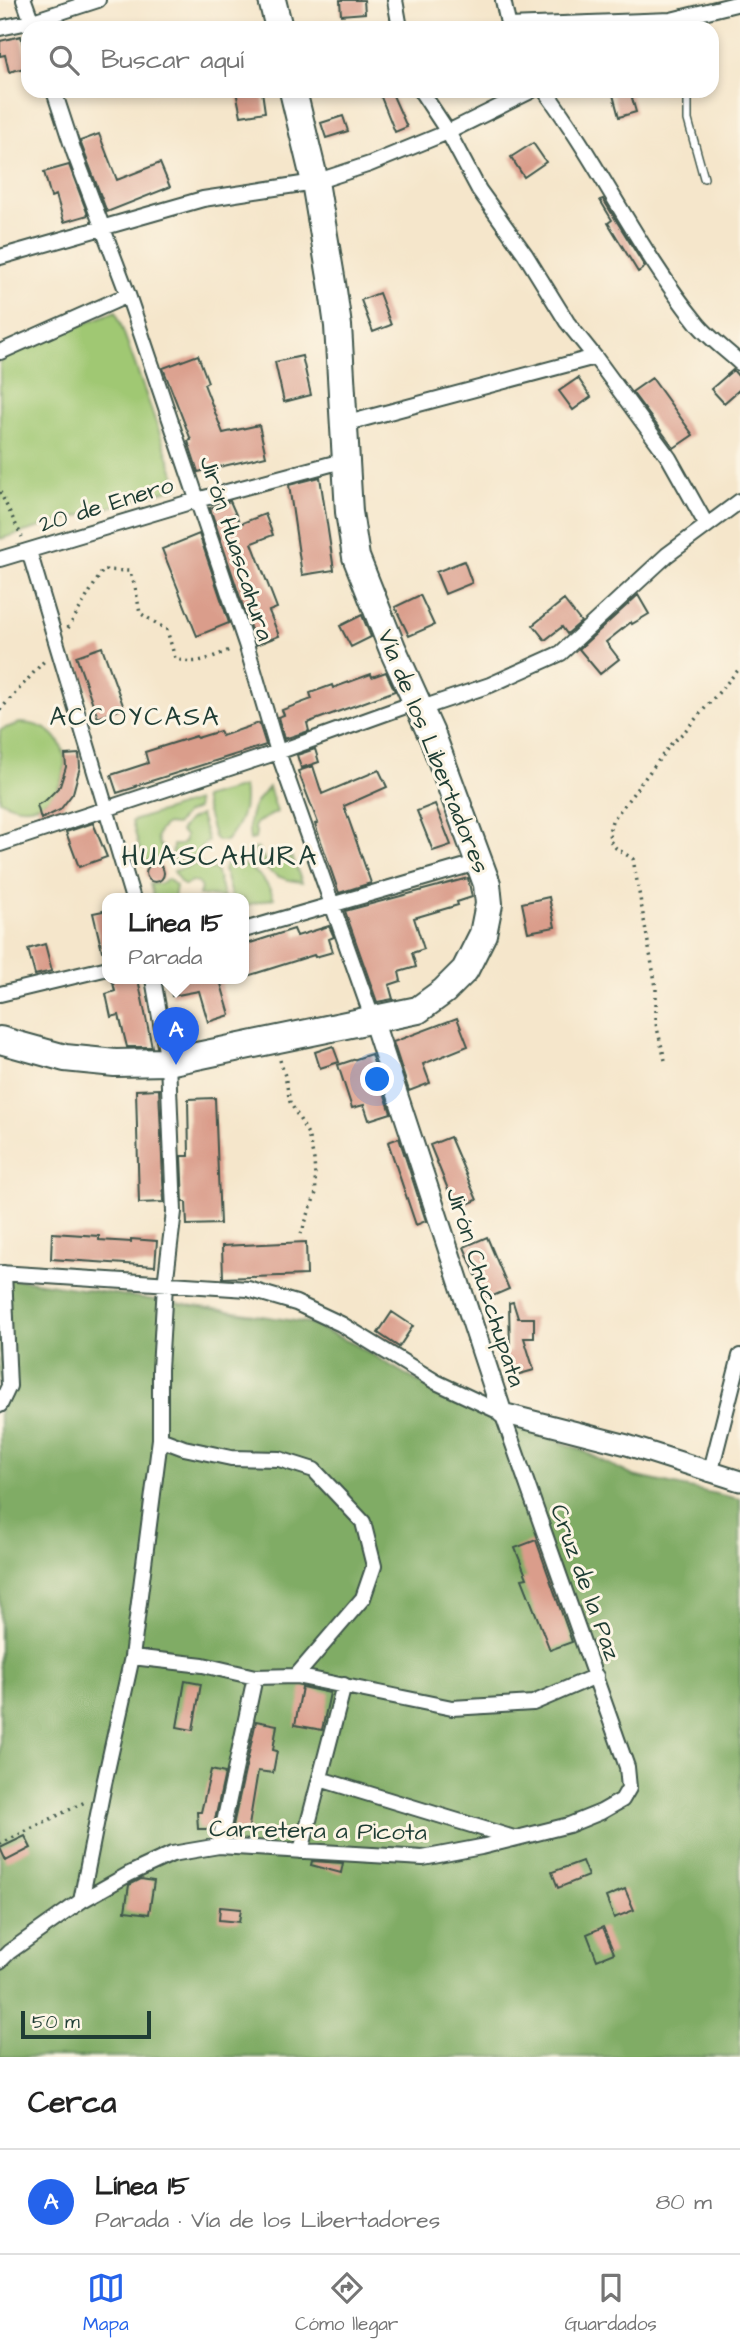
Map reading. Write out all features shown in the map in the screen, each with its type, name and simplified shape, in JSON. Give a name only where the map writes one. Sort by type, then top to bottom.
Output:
[{"type":"highway","points":[[272,0],[277,21]]},
{"type":"highway","name":"Vía de los Libertadores","points":[[0,1040],[65,1058],[116,1063],[168,1062],[373,1020],[418,1010],[444,991],[465,970],[483,934],[489,904],[487,884],[480,862],[433,738],[393,650],[356,556],[349,512],[338,326],[315,181],[295,98]]},
{"type":"street","points":[[24,0],[32,21]]},
{"type":"street","points":[[44,21],[99,0]]},
{"type":"street","points":[[396,0],[399,21]]},
{"type":"street","points":[[503,0],[508,21]]},
{"type":"street","points":[[682,21],[740,3]]},
{"type":"street","points":[[0,28],[21,26]]},
{"type":"street","name":"Jirón Huascahura","points":[[56,98],[128,295],[246,644],[278,752],[373,1020]]},
{"type":"street","points":[[426,98],[448,132],[479,190],[525,254],[567,322],[669,458],[706,524]]},
{"type":"street","points":[[0,257],[203,199],[315,181],[370,164],[448,132],[517,98]]},
{"type":"street","points":[[550,98],[672,290],[699,326],[740,363]]},
{"type":"street","points":[[0,352],[128,295]]},
{"type":"street","points":[[344,424],[595,357]]},
{"type":"street","name":"20 de Enero","points":[[0,559],[197,500],[346,460]]},
{"type":"street","points":[[0,844],[418,705],[490,685],[561,653],[667,555],[740,501]]},
{"type":"street","points":[[29,551],[130,893]]},
{"type":"street","points":[[249,929],[480,862]]},
{"type":"street","points":[[0,995],[102,970]]},
{"type":"street","points":[[81,1901],[132,1657],[160,1439],[160,1369],[165,1285],[174,1212],[168,1062],[154,984]]},
{"type":"street","name":"Jirón Chucchupata","points":[[373,1020],[502,1413],[627,1445],[740,1482]]},
{"type":"street","points":[[0,1405],[9,1386],[2,1273],[248,1289],[296,1303],[341,1324],[436,1382],[502,1413]]},
{"type":"street","points":[[710,1474],[740,1356]]},
{"type":"street","name":"Cruz de la Paz","points":[[502,1413],[627,1767]]},
{"type":"street","points":[[160,1439],[184,1448],[231,1458],[279,1459],[314,1470],[363,1522],[374,1566],[363,1598],[296,1676]]},
{"type":"street","points":[[132,1657],[203,1665],[255,1677],[296,1676],[452,1708],[533,1703],[596,1676]]},
{"type":"street","points":[[219,1846],[255,1677]]},
{"type":"street","points":[[301,1851],[344,1685]]},
{"type":"street","name":"Carretera a Picota","points":[[0,1961],[81,1901],[172,1854],[219,1846],[423,1858],[515,1839],[569,1825],[601,1812],[622,1800],[629,1788],[627,1767]]},
{"type":"street","points":[[320,1779],[515,1839]]},
{"type":"lane","points":[[688,98],[688,120],[704,178]]},
{"type":"path","points":[[0,492],[29,551]]},
{"type":"path","points":[[0,710],[56,648],[103,570],[129,571],[135,586],[139,613],[167,630],[175,658],[197,663],[246,644]]},
{"type":"path","points":[[665,1059],[656,1024],[656,987],[633,859],[616,848],[610,841],[609,832],[619,810],[671,744],[740,668]]},
{"type":"path","points":[[273,1041],[285,1076],[290,1102],[308,1134],[314,1160],[316,1193],[301,1234]]},
{"type":"path","points":[[0,1844],[102,1793]]},
{"type":"green space","points":[[116,311],[179,487],[0,539],[0,357]]},
{"type":"green space","points":[[20,723],[44,728],[58,741],[64,758],[63,776],[55,792],[41,803],[22,807],[0,800],[0,730]]},
{"type":"green space","points":[[243,787],[244,802],[239,823],[226,841],[218,841],[214,837],[203,798]]},
{"type":"green space","points":[[269,787],[277,812],[256,823],[255,839],[250,840],[252,810]]},
{"type":"green space","points":[[196,801],[197,809],[185,814],[176,825],[167,824],[158,833],[159,844],[165,850],[164,859],[153,858],[144,865],[132,821]]},
{"type":"green space","points":[[200,815],[208,841],[201,847],[200,855],[172,863],[173,845],[181,845],[185,841],[185,835],[180,831],[189,820]]},
{"type":"green space","points":[[257,848],[266,862],[292,857],[302,882],[272,874],[256,858],[253,850]]},
{"type":"green space","points":[[232,861],[258,874],[274,898],[249,905],[249,893],[230,893],[224,870],[227,863]]},
{"type":"green space","points":[[200,863],[206,869],[216,870],[223,893],[200,893],[201,887],[197,882],[191,881],[185,886],[174,871]]},
{"type":"green space","points":[[168,879],[176,886],[175,893],[152,893],[150,884],[159,884]]},
{"type":"green space","points":[[0,1279],[15,1279],[308,1323],[354,1344],[451,1401],[577,1448],[633,1476],[740,1499],[740,2057],[0,2057]]},
{"type":"building","points":[[340,0],[364,0],[365,13],[341,15]]},
{"type":"building","points":[[21,36],[21,69],[9,72],[5,55],[0,56],[0,41]]},
{"type":"building","points":[[237,98],[263,98],[265,112],[241,116]]},
{"type":"building","points":[[381,98],[394,98],[407,127],[395,132]]},
{"type":"building","points":[[614,98],[632,98],[636,112],[619,117]]},
{"type":"building","points":[[343,116],[348,131],[326,138],[321,123]]},
{"type":"building","points":[[99,134],[117,180],[160,163],[170,187],[107,212],[80,141]]},
{"type":"building","points":[[533,143],[546,162],[524,177],[511,157]]},
{"type":"building","points":[[69,165],[88,215],[64,222],[56,195],[51,197],[44,172]]},
{"type":"building","points":[[603,199],[645,267],[638,272],[608,223],[612,220],[600,200]]},
{"type":"building","points":[[379,293],[391,325],[373,332],[361,300]]},
{"type":"building","points":[[198,355],[208,382],[204,384],[223,433],[259,425],[266,456],[198,472],[188,441],[191,440],[163,368]]},
{"type":"building","points":[[302,356],[311,395],[284,402],[275,362]]},
{"type":"building","points":[[733,370],[740,378],[740,389],[724,403],[711,389]]},
{"type":"building","points":[[578,378],[591,397],[573,410],[559,391]]},
{"type":"building","points":[[652,378],[693,435],[674,448],[632,392]]},
{"type":"building","points":[[320,477],[334,570],[302,575],[289,485]]},
{"type":"building","points":[[230,501],[240,524],[265,514],[273,535],[252,543],[277,608],[269,611],[279,636],[256,645],[210,508]]},
{"type":"building","points":[[199,534],[229,623],[197,636],[162,549]]},
{"type":"building","points":[[464,561],[472,583],[445,594],[436,572]]},
{"type":"building","points":[[420,595],[434,625],[409,636],[395,607]]},
{"type":"building","points":[[638,595],[649,614],[632,624],[631,622],[606,642],[619,659],[600,674],[579,649]]},
{"type":"building","points":[[564,600],[581,622],[567,634],[562,627],[545,640],[533,625]]},
{"type":"building","points":[[362,615],[371,637],[351,647],[340,626]]},
{"type":"building","points":[[102,647],[124,708],[98,718],[76,656]]},
{"type":"building","points":[[386,672],[395,691],[307,723],[309,731],[284,739],[278,717],[284,715],[282,710],[312,699],[310,693]]},
{"type":"building","points":[[259,723],[266,745],[117,793],[111,775],[148,763],[145,752],[220,731],[222,736]]},
{"type":"building","points":[[315,749],[319,762],[301,768],[297,755]]},
{"type":"building","points":[[79,754],[80,767],[73,793],[60,810],[41,819],[37,805],[60,786],[66,767],[65,755]]},
{"type":"building","points":[[313,766],[322,794],[379,770],[387,787],[344,806],[371,883],[339,893],[315,824],[318,823],[298,771]]},
{"type":"building","points":[[435,804],[451,845],[433,851],[417,811]]},
{"type":"building","points":[[93,823],[107,857],[79,867],[66,832]]},
{"type":"building","points":[[155,864],[161,867],[164,873],[161,879],[155,882],[149,879],[146,873],[149,867]]},
{"type":"building","points":[[468,878],[472,897],[457,902],[458,905],[414,918],[424,949],[412,953],[416,967],[399,972],[401,981],[389,985],[393,999],[377,1002],[345,911]]},
{"type":"building","points":[[549,897],[555,927],[528,932],[522,903]]},
{"type":"building","points":[[102,911],[102,951],[93,913]]},
{"type":"building","points":[[329,926],[334,937],[329,939],[333,952],[315,957],[314,955],[249,975],[249,943],[294,929],[297,936]]},
{"type":"building","points":[[45,944],[52,971],[35,975],[28,949]]},
{"type":"building","points":[[113,984],[139,984],[152,1047],[127,1047],[119,1015],[111,1017],[106,994],[115,991]]},
{"type":"building","points":[[169,984],[221,984],[230,1015],[208,1022],[199,991],[172,996]]},
{"type":"building","points":[[457,1018],[468,1046],[423,1064],[430,1083],[409,1091],[393,1042]]},
{"type":"building","points":[[333,1046],[339,1062],[320,1068],[315,1052]]},
{"type":"building","points":[[371,1054],[391,1113],[369,1120],[364,1105],[352,1108],[338,1065]]},
{"type":"building","points":[[159,1089],[164,1202],[139,1203],[136,1090]]},
{"type":"building","points":[[215,1098],[220,1224],[187,1225],[181,1156],[189,1156],[188,1099]]},
{"type":"building","points":[[450,1137],[477,1200],[456,1209],[430,1145]]},
{"type":"building","points":[[399,1138],[426,1221],[416,1225],[388,1142]]},
{"type":"building","points":[[52,1233],[99,1236],[99,1240],[157,1241],[155,1266],[51,1259]]},
{"type":"building","points":[[487,1237],[509,1289],[486,1299],[464,1247]]},
{"type":"building","points":[[306,1242],[307,1275],[223,1278],[222,1246]]},
{"type":"building","points":[[513,1302],[518,1318],[534,1318],[534,1338],[524,1338],[534,1370],[509,1377],[502,1354],[510,1352],[509,1303]]},
{"type":"building","points":[[392,1312],[413,1326],[399,1347],[378,1333]]},
{"type":"building","points":[[536,1540],[572,1642],[550,1650],[522,1579],[527,1578],[515,1548]]},
{"type":"building","points":[[185,1681],[201,1684],[193,1730],[177,1727]]},
{"type":"building","points":[[302,1687],[330,1693],[322,1730],[295,1725]]},
{"type":"building","points":[[256,1721],[277,1725],[273,1750],[277,1751],[273,1773],[258,1771],[248,1832],[232,1830]]},
{"type":"building","points":[[211,1770],[225,1773],[213,1829],[198,1829],[197,1812],[201,1812]]},
{"type":"building","points":[[25,1836],[31,1848],[6,1861],[0,1848]]},
{"type":"building","points":[[312,1861],[343,1863],[341,1873],[311,1865]]},
{"type":"building","points":[[582,1861],[588,1876],[558,1888],[552,1872]]},
{"type":"building","points":[[141,1879],[154,1881],[149,1914],[125,1911],[129,1885]]},
{"type":"building","points":[[625,1889],[634,1910],[614,1918],[606,1897]]},
{"type":"building","points":[[220,1907],[241,1909],[239,1922],[219,1920]]},
{"type":"building","points":[[603,1927],[614,1953],[597,1960],[587,1934]]},
{"type":"place","name":"Línea 15","points":[[176,1065]]},
{"type":"district","name":"ACCOYCASA","points":[[135,716]]},
{"type":"district","name":"HUASCAHURA","points":[[220,855]]}]
